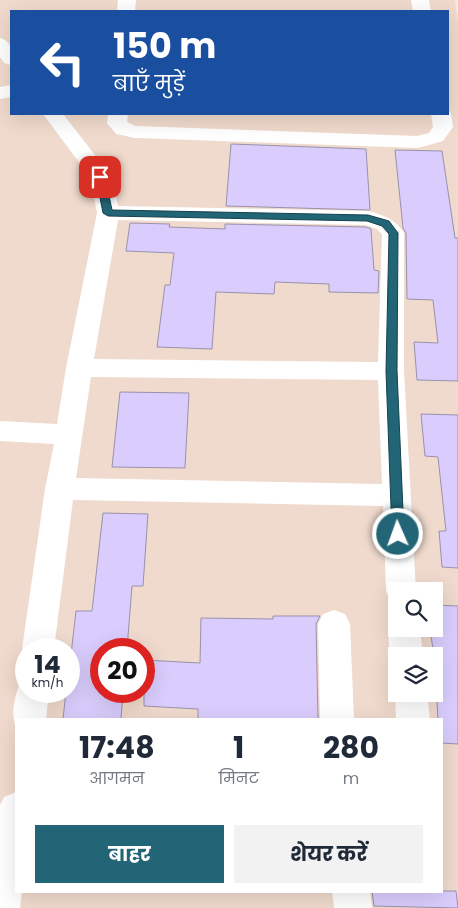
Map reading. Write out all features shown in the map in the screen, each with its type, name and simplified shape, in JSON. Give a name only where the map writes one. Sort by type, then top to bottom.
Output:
[{"type":"street","points":[[0,44],[10,58]]},
{"type":"street","points":[[39,638],[59,489],[108,213],[100,177],[54,115]]},
{"type":"street","points":[[118,115],[118,123],[123,130],[135,132],[418,142],[436,136],[443,127],[440,115]]},
{"type":"street","points":[[108,213],[368,218],[386,224],[393,233],[391,371],[401,582]]},
{"type":"street","points":[[79,368],[391,371]]},
{"type":"street","points":[[0,431],[68,436]]},
{"type":"street","points":[[59,489],[397,495]]},
{"type":"street","points":[[334,624],[337,718]]},
{"type":"street","points":[[412,702],[413,718]]},
{"type":"street","points":[[29,718],[31,703]]},
{"type":"street","points":[[1,908],[15,816]]},
{"type":"street","points":[[351,893],[353,908]]},
{"type":"shaded area","points":[[0,0],[455,0],[458,24],[458,908],[0,908]]},
{"type":"building","points":[[231,144],[366,149],[370,210],[226,206]]},
{"type":"building","points":[[395,150],[442,151],[455,238],[458,238],[458,381],[417,380],[414,342],[438,343],[433,300],[407,299],[406,233],[403,228]]},
{"type":"building","points":[[130,223],[170,224],[169,227],[225,229],[225,224],[366,227],[371,229],[374,270],[379,271],[378,293],[329,292],[329,284],[275,282],[274,294],[216,292],[212,349],[157,347],[165,285],[170,285],[174,253],[126,251]]},
{"type":"building","points":[[120,392],[189,393],[185,468],[112,467]]},
{"type":"building","points":[[421,414],[458,415],[458,568],[442,567],[439,531],[446,531],[438,457],[425,456]]},
{"type":"building","points":[[103,513],[148,514],[143,586],[132,586],[128,638],[90,638],[90,703],[122,703],[121,718],[63,718],[65,703],[80,703],[80,638],[73,638],[76,611],[92,611]]},
{"type":"building","points":[[443,605],[458,606],[458,744],[443,743],[443,718],[438,718],[437,702],[443,702],[443,647],[433,647],[431,637],[443,637]]},
{"type":"building","points":[[273,616],[320,616],[316,624],[318,718],[198,718],[198,709],[144,706],[144,703],[155,703],[155,661],[200,663],[201,618],[273,619]]},
{"type":"building","points":[[443,891],[456,891],[458,908],[374,906],[372,893],[443,893]]},
{"type":"route","points":[[100,177],[108,213],[368,218],[386,224],[393,233],[391,371],[398,534]]}]
